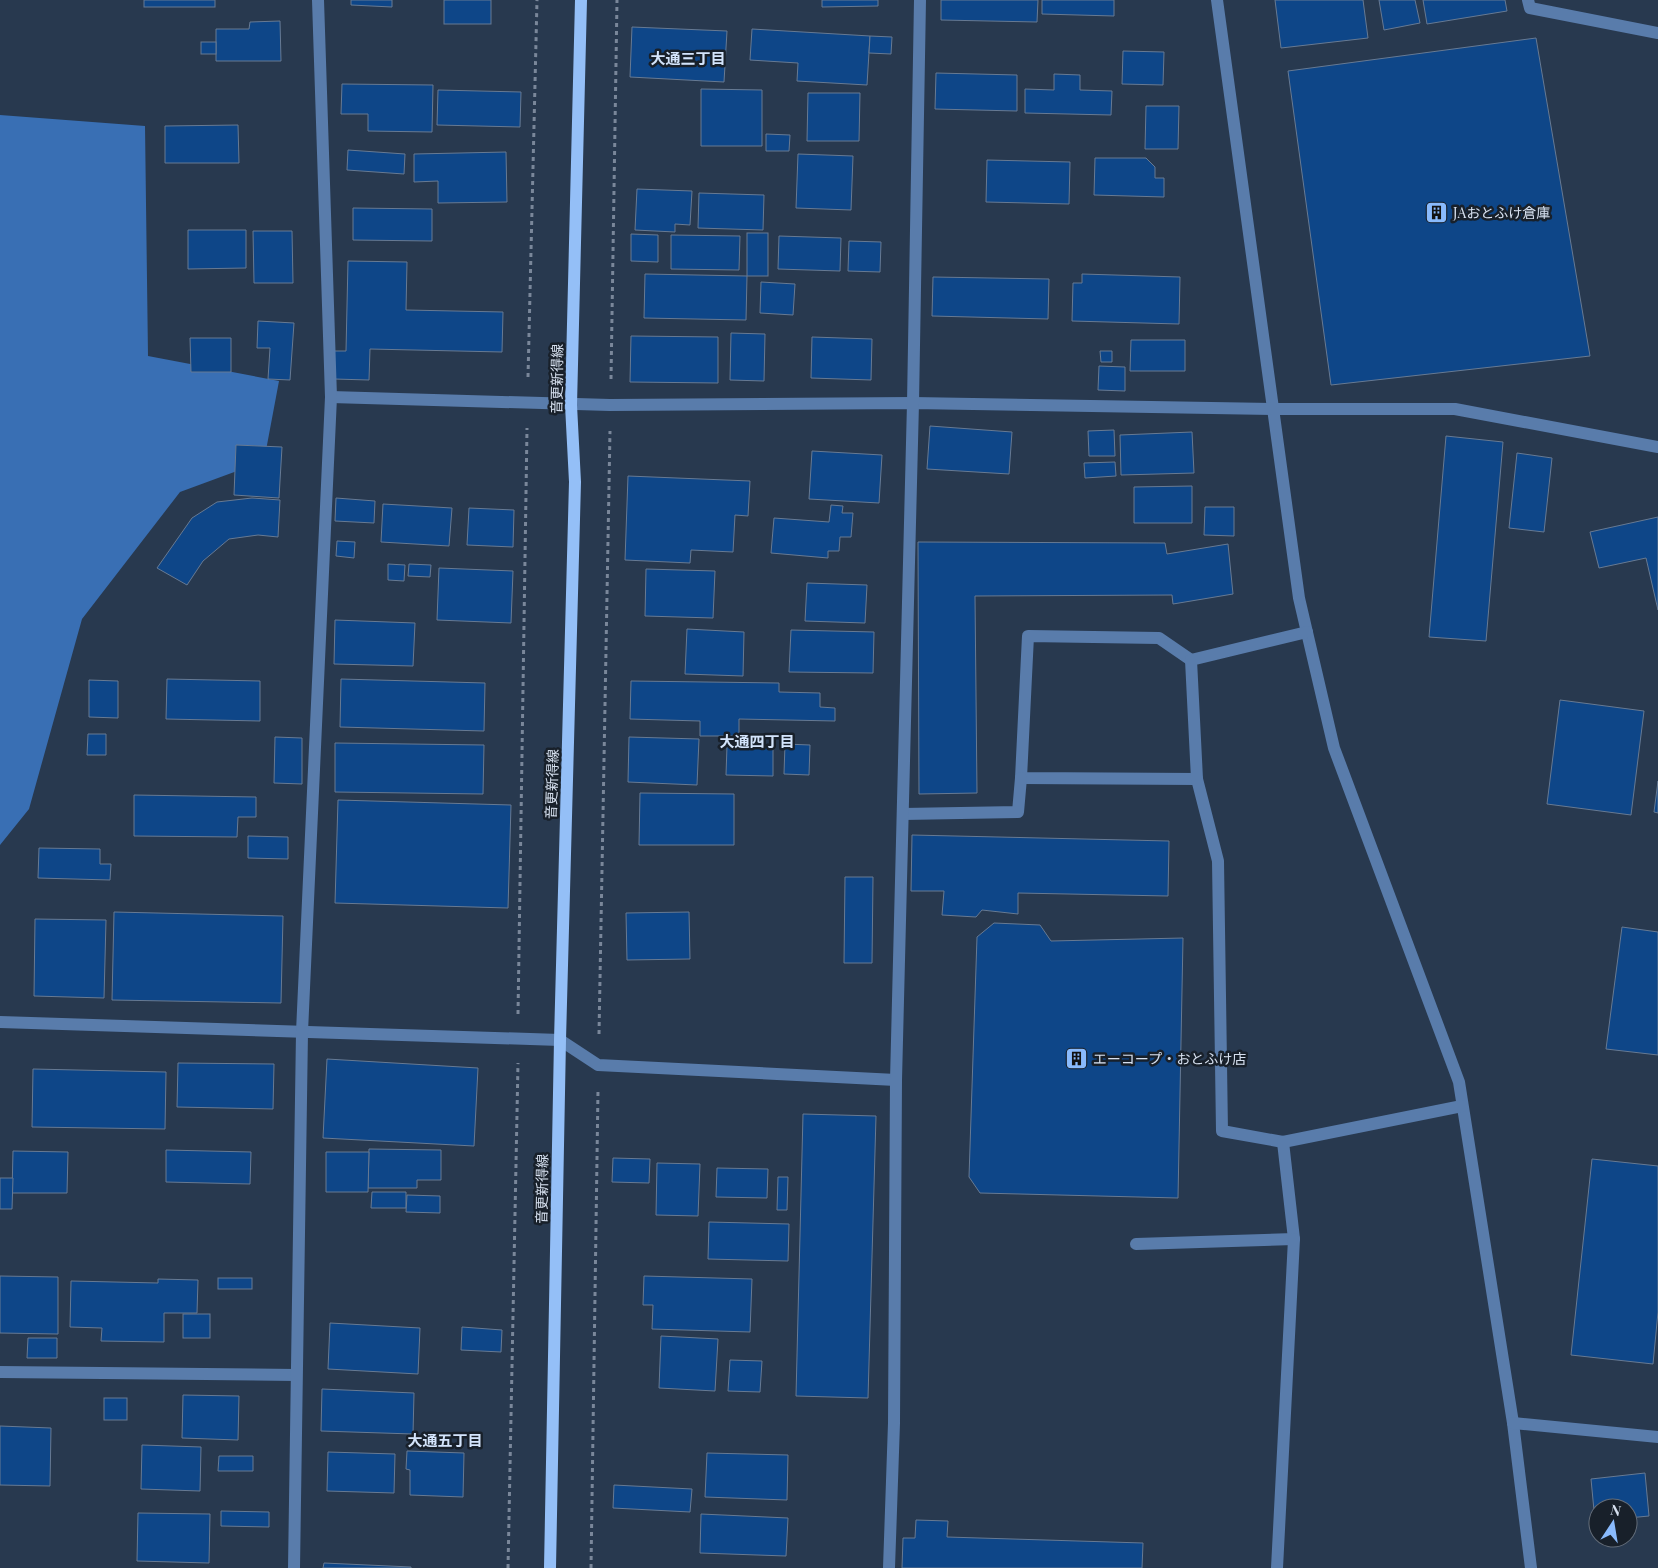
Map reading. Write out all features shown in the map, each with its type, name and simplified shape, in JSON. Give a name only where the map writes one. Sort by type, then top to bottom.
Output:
[{"type":"main road","name":"音更新得線","points":[[550,1568],[560,1040],[575,482],[571,405],[581,0]]},
{"type":"street","points":[[294,1568],[302,1032],[331,397],[318,0]]},
{"type":"street","points":[[889,1568],[894,1423],[896,1080],[913,403],[920,0]]},
{"type":"street","points":[[1217,0],[1299,598],[1334,748],[1459,1082],[1513,1423],[1531,1568]]},
{"type":"street","points":[[1528,0],[1530,8],[1658,33]]},
{"type":"street","points":[[331,397],[571,405],[913,403],[1274,409],[1455,409],[1658,447]]},
{"type":"street","points":[[903,814],[1018,812],[1028,636],[1159,638],[1191,660],[1308,632]]},
{"type":"street","points":[[1191,660],[1197,779],[1218,861],[1222,1131],[1283,1142],[1462,1106]]},
{"type":"street","points":[[1021,778],[1197,779]]},
{"type":"street","points":[[0,1022],[560,1040],[598,1064],[896,1080]]},
{"type":"street","points":[[1277,1568],[1294,1239],[1283,1142]]},
{"type":"street","points":[[1136,1244],[1294,1239]]},
{"type":"street","points":[[0,1372],[296,1375]]},
{"type":"street","points":[[1513,1423],[1658,1437]]},
{"type":"path","points":[[508,1568],[528,403],[537,0]]},
{"type":"path","points":[[591,1568],[617,0]]},
{"type":"shaded area","points":[[0,115],[145,126],[148,356],[279,381],[264,461],[180,492],[82,619],[29,809],[0,845]]},
{"type":"building","points":[[144,0],[215,0],[215,7],[144,7]]},
{"type":"building","points":[[351,0],[392,0],[392,7],[351,5]]},
{"type":"building","points":[[444,0],[491,0],[491,24],[444,24]]},
{"type":"building","points":[[822,0],[878,0],[878,6],[822,7]]},
{"type":"building","points":[[941,0],[1038,0],[1037,22],[941,20]]},
{"type":"building","points":[[1042,0],[1114,0],[1114,16],[1042,14]]},
{"type":"building","points":[[1275,0],[1363,0],[1368,38],[1281,48]]},
{"type":"building","points":[[1379,0],[1415,0],[1420,23],[1384,30]]},
{"type":"building","points":[[1423,0],[1505,0],[1507,11],[1427,24]]},
{"type":"building","points":[[280,21],[281,61],[216,61],[216,29],[249,29],[250,22]]},
{"type":"building","points":[[632,27],[727,31],[724,82],[630,77]]},
{"type":"building","points":[[752,29],[870,36],[867,85],[797,81],[798,63],[750,60]]},
{"type":"building","points":[[870,36],[892,37],[891,54],[869,53]]},
{"type":"building","name":"JAおとふけ倉庫","points":[[1536,38],[1590,356],[1331,385],[1288,71]]},
{"type":"building","points":[[201,42],[216,42],[216,54],[201,54]]},
{"type":"building","points":[[1123,51],[1164,52],[1163,85],[1122,84]]},
{"type":"building","points":[[936,73],[1017,75],[1017,111],[935,109]]},
{"type":"building","points":[[1054,74],[1080,75],[1080,90],[1112,91],[1111,115],[1025,113],[1025,89],[1054,90]]},
{"type":"building","points":[[342,84],[433,85],[432,132],[368,131],[368,114],[341,114]]},
{"type":"building","points":[[701,89],[762,90],[762,146],[701,146]]},
{"type":"building","points":[[438,90],[521,92],[520,127],[437,125]]},
{"type":"building","points":[[808,93],[860,93],[859,141],[807,141]]},
{"type":"building","points":[[1146,106],[1179,106],[1178,149],[1145,149]]},
{"type":"building","points":[[238,125],[239,163],[165,163],[165,126]]},
{"type":"building","points":[[766,134],[790,135],[789,151],[766,151]]},
{"type":"building","points":[[348,150],[405,154],[404,174],[347,170]]},
{"type":"building","points":[[506,152],[507,202],[438,203],[438,181],[414,182],[414,154]]},
{"type":"building","points":[[798,154],[853,156],[851,210],[796,208]]},
{"type":"building","points":[[1095,158],[1146,158],[1155,167],[1155,178],[1164,178],[1164,197],[1094,195]]},
{"type":"building","points":[[987,160],[1070,162],[1069,204],[986,202]]},
{"type":"building","points":[[637,189],[692,191],[690,225],[675,224],[675,232],[635,230]]},
{"type":"building","points":[[699,193],[764,195],[763,230],[698,228]]},
{"type":"building","points":[[353,208],[432,209],[432,241],[353,240]]},
{"type":"building","points":[[188,230],[246,230],[246,268],[188,269]]},
{"type":"building","points":[[253,231],[292,231],[293,283],[254,283]]},
{"type":"building","points":[[747,233],[768,233],[768,276],[747,276]]},
{"type":"building","points":[[631,234],[658,235],[658,262],[631,261]]},
{"type":"building","points":[[671,235],[740,236],[739,270],[671,269]]},
{"type":"building","points":[[779,236],[841,238],[840,271],[778,269]]},
{"type":"building","points":[[849,241],[881,242],[880,272],[848,271]]},
{"type":"building","points":[[348,261],[407,262],[406,310],[503,312],[502,352],[370,349],[369,380],[334,379],[334,351],[346,351]]},
{"type":"building","points":[[645,274],[747,276],[746,320],[644,318]]},
{"type":"building","points":[[1082,274],[1180,277],[1179,324],[1072,321],[1073,283],[1082,283]]},
{"type":"building","points":[[933,277],[1049,279],[1048,319],[932,316]]},
{"type":"building","points":[[761,282],[795,284],[793,315],[760,313]]},
{"type":"building","points":[[258,321],[294,323],[290,380],[268,379],[270,348],[257,348]]},
{"type":"building","points":[[731,333],[765,334],[764,381],[730,380]]},
{"type":"building","points":[[631,336],[718,337],[718,383],[630,382]]},
{"type":"building","points":[[812,337],[872,339],[871,380],[811,378]]},
{"type":"building","points":[[190,338],[231,338],[231,372],[191,372]]},
{"type":"building","points":[[1131,340],[1185,340],[1185,371],[1130,371]]},
{"type":"building","points":[[1100,351],[1112,351],[1112,362],[1101,362]]},
{"type":"building","points":[[1099,366],[1125,367],[1125,391],[1098,390]]},
{"type":"building","points":[[930,426],[1012,432],[1009,474],[927,469]]},
{"type":"building","points":[[1114,430],[1115,456],[1089,456],[1088,431]]},
{"type":"building","points":[[1192,432],[1194,473],[1121,475],[1120,435]]},
{"type":"building","points":[[1446,436],[1503,442],[1486,641],[1429,637]]},
{"type":"building","points":[[236,445],[282,447],[279,498],[234,495]]},
{"type":"building","points":[[812,451],[882,455],[879,503],[809,499]]},
{"type":"building","points":[[1517,453],[1552,458],[1544,532],[1509,528]]},
{"type":"building","points":[[1115,462],[1116,476],[1085,478],[1084,463]]},
{"type":"building","points":[[628,476],[750,481],[748,516],[735,515],[733,552],[691,550],[690,563],[625,560]]},
{"type":"building","points":[[1192,486],[1192,523],[1134,523],[1134,487]]},
{"type":"building","points":[[252,498],[280,500],[278,537],[258,535],[229,539],[203,561],[187,585],[157,568],[192,518],[217,502]]},
{"type":"building","points":[[336,498],[375,501],[374,523],[335,521]]},
{"type":"building","points":[[383,504],[452,508],[449,546],[381,542]]},
{"type":"building","points":[[831,505],[843,506],[842,513],[853,513],[851,537],[840,537],[839,551],[828,551],[828,558],[771,553],[774,518],[829,522]]},
{"type":"building","points":[[1205,507],[1234,507],[1234,536],[1204,535]]},
{"type":"building","points":[[469,508],[514,510],[513,547],[467,545]]},
{"type":"building","points":[[1658,517],[1658,610],[1646,558],[1599,568],[1590,532]]},
{"type":"building","points":[[337,541],[355,542],[354,558],[336,556]]},
{"type":"building","points":[[918,542],[1165,543],[1167,554],[1228,544],[1233,594],[1173,604],[1172,595],[975,596],[977,793],[919,794]]},
{"type":"building","points":[[388,564],[405,565],[404,581],[388,580]]},
{"type":"building","points":[[409,564],[431,565],[430,577],[408,576]]},
{"type":"building","points":[[439,568],[513,571],[511,623],[437,620]]},
{"type":"building","points":[[646,569],[715,571],[713,618],[645,616]]},
{"type":"building","points":[[807,583],[867,585],[865,623],[805,621]]},
{"type":"building","points":[[335,620],[415,623],[413,666],[334,664]]},
{"type":"building","points":[[687,629],[744,632],[743,676],[685,674]]},
{"type":"building","points":[[791,630],[874,632],[873,673],[789,672]]},
{"type":"building","points":[[167,679],[260,681],[260,721],[166,719]]},
{"type":"building","points":[[341,679],[485,683],[484,731],[340,727]]},
{"type":"building","points":[[89,680],[118,681],[118,718],[89,717]]},
{"type":"building","points":[[631,681],[779,683],[779,692],[820,693],[820,707],[835,708],[835,721],[739,719],[739,736],[700,736],[700,721],[630,719]]},
{"type":"building","points":[[1560,700],[1644,711],[1631,815],[1547,804]]},
{"type":"building","points":[[88,734],[106,734],[106,755],[87,755]]},
{"type":"building","points":[[275,737],[302,738],[302,784],[274,783]]},
{"type":"building","points":[[629,737],[699,739],[697,785],[628,782]]},
{"type":"building","points":[[335,743],[484,745],[483,794],[335,792]]},
{"type":"building","points":[[785,744],[810,745],[809,775],[784,774]]},
{"type":"building","points":[[727,746],[773,747],[773,776],[726,775]]},
{"type":"building","points":[[1658,781],[1658,813],[1654,812]]},
{"type":"building","points":[[640,793],[734,794],[734,845],[639,845]]},
{"type":"building","points":[[134,795],[256,797],[256,817],[238,817],[237,837],[134,836]]},
{"type":"building","points":[[338,800],[511,805],[508,908],[335,903]]},
{"type":"building","points":[[912,835],[1169,841],[1168,896],[1018,893],[1018,914],[982,910],[976,917],[942,915],[944,891],[911,891]]},
{"type":"building","points":[[248,836],[288,837],[288,859],[248,858]]},
{"type":"building","points":[[39,848],[100,849],[100,864],[111,864],[110,880],[38,878]]},
{"type":"building","points":[[845,877],[873,877],[872,963],[844,963]]},
{"type":"building","points":[[114,912],[283,916],[281,1003],[112,1000]]},
{"type":"building","points":[[689,912],[690,959],[627,960],[626,913]]},
{"type":"building","points":[[35,919],[106,920],[104,998],[34,996]]},
{"type":"building","name":"エーコープ・おとふけ店","points":[[994,923],[1040,925],[1051,941],[1183,938],[1178,1198],[980,1193],[969,1177],[977,937]]},
{"type":"building","points":[[1622,927],[1658,932],[1658,1055],[1606,1049]]},
{"type":"building","points":[[327,1059],[478,1068],[474,1146],[323,1138]]},
{"type":"building","points":[[178,1063],[274,1064],[273,1109],[177,1107]]},
{"type":"building","points":[[33,1069],[166,1072],[165,1129],[32,1127]]},
{"type":"building","points":[[803,1114],[876,1116],[868,1398],[796,1396]]},
{"type":"building","points":[[369,1149],[441,1150],[441,1180],[417,1180],[417,1188],[368,1188]]},
{"type":"building","points":[[166,1150],[251,1152],[250,1184],[166,1182]]},
{"type":"building","points":[[13,1151],[68,1152],[67,1193],[12,1193]]},
{"type":"building","points":[[326,1152],[369,1152],[368,1192],[326,1192]]},
{"type":"building","points":[[613,1158],[650,1159],[649,1183],[612,1182]]},
{"type":"building","points":[[1592,1159],[1658,1166],[1658,1312],[1653,1364],[1571,1355]]},
{"type":"building","points":[[657,1163],[700,1164],[698,1216],[656,1215]]},
{"type":"building","points":[[717,1168],[768,1169],[767,1198],[716,1197]]},
{"type":"building","points":[[778,1177],[788,1177],[787,1210],[777,1210]]},
{"type":"building","points":[[0,1178],[13,1178],[12,1209],[0,1209]]},
{"type":"building","points":[[372,1192],[406,1192],[406,1208],[371,1208]]},
{"type":"building","points":[[407,1195],[440,1196],[440,1213],[406,1212]]},
{"type":"building","points":[[709,1222],[789,1224],[788,1261],[708,1259]]},
{"type":"building","points":[[0,1276],[58,1277],[58,1334],[0,1333]]},
{"type":"building","points":[[644,1276],[752,1279],[750,1332],[652,1329],[653,1305],[643,1305]]},
{"type":"building","points":[[218,1278],[252,1278],[252,1289],[218,1289]]},
{"type":"building","points":[[158,1279],[198,1280],[197,1313],[164,1313],[164,1342],[101,1341],[102,1328],[70,1327],[71,1281],[158,1283]]},
{"type":"building","points":[[183,1314],[210,1314],[210,1338],[183,1338]]},
{"type":"building","points":[[330,1323],[420,1328],[418,1374],[328,1369]]},
{"type":"building","points":[[462,1327],[502,1330],[501,1352],[461,1350]]},
{"type":"building","points":[[661,1336],[718,1339],[715,1391],[659,1388]]},
{"type":"building","points":[[28,1338],[57,1338],[57,1358],[27,1358]]},
{"type":"building","points":[[730,1360],[762,1361],[760,1392],[728,1391]]},
{"type":"building","points":[[322,1389],[414,1393],[413,1434],[321,1431]]},
{"type":"building","points":[[183,1395],[239,1396],[238,1440],[182,1438]]},
{"type":"building","points":[[104,1398],[127,1398],[127,1420],[104,1420]]},
{"type":"building","points":[[0,1426],[51,1428],[50,1486],[0,1485]]},
{"type":"building","points":[[142,1445],[201,1447],[200,1491],[141,1489]]},
{"type":"building","points":[[407,1451],[464,1453],[463,1497],[410,1495],[410,1470],[406,1469]]},
{"type":"building","points":[[328,1452],[395,1454],[394,1493],[327,1491]]},
{"type":"building","points":[[707,1453],[788,1455],[787,1500],[705,1497]]},
{"type":"building","points":[[219,1456],[253,1456],[253,1471],[218,1471]]},
{"type":"building","points":[[1645,1473],[1649,1516],[1638,1517],[1638,1498],[1593,1498],[1591,1479]]},
{"type":"building","points":[[614,1485],[692,1489],[690,1512],[613,1508]]},
{"type":"building","points":[[221,1511],[269,1512],[269,1527],[221,1526]]},
{"type":"building","points":[[138,1513],[210,1514],[209,1563],[137,1561]]},
{"type":"building","points":[[701,1514],[788,1518],[786,1556],[700,1553]]},
{"type":"building","points":[[916,1520],[948,1521],[947,1537],[1143,1543],[1142,1568],[902,1568],[903,1538],[915,1538]]},
{"type":"building","points":[[324,1563],[411,1567],[411,1568],[323,1568]]},
{"type":"place","name":"JAおとふけ倉庫","points":[[1437,213]]},
{"type":"place","name":"エーコープ・おとふけ店","points":[[1077,1059]]},
{"type":"district","name":"大通三丁目","points":[[688,59]]},
{"type":"district","name":"大通四丁目","points":[[757,742]]},
{"type":"district","name":"大通五丁目","points":[[445,1441]]}]
